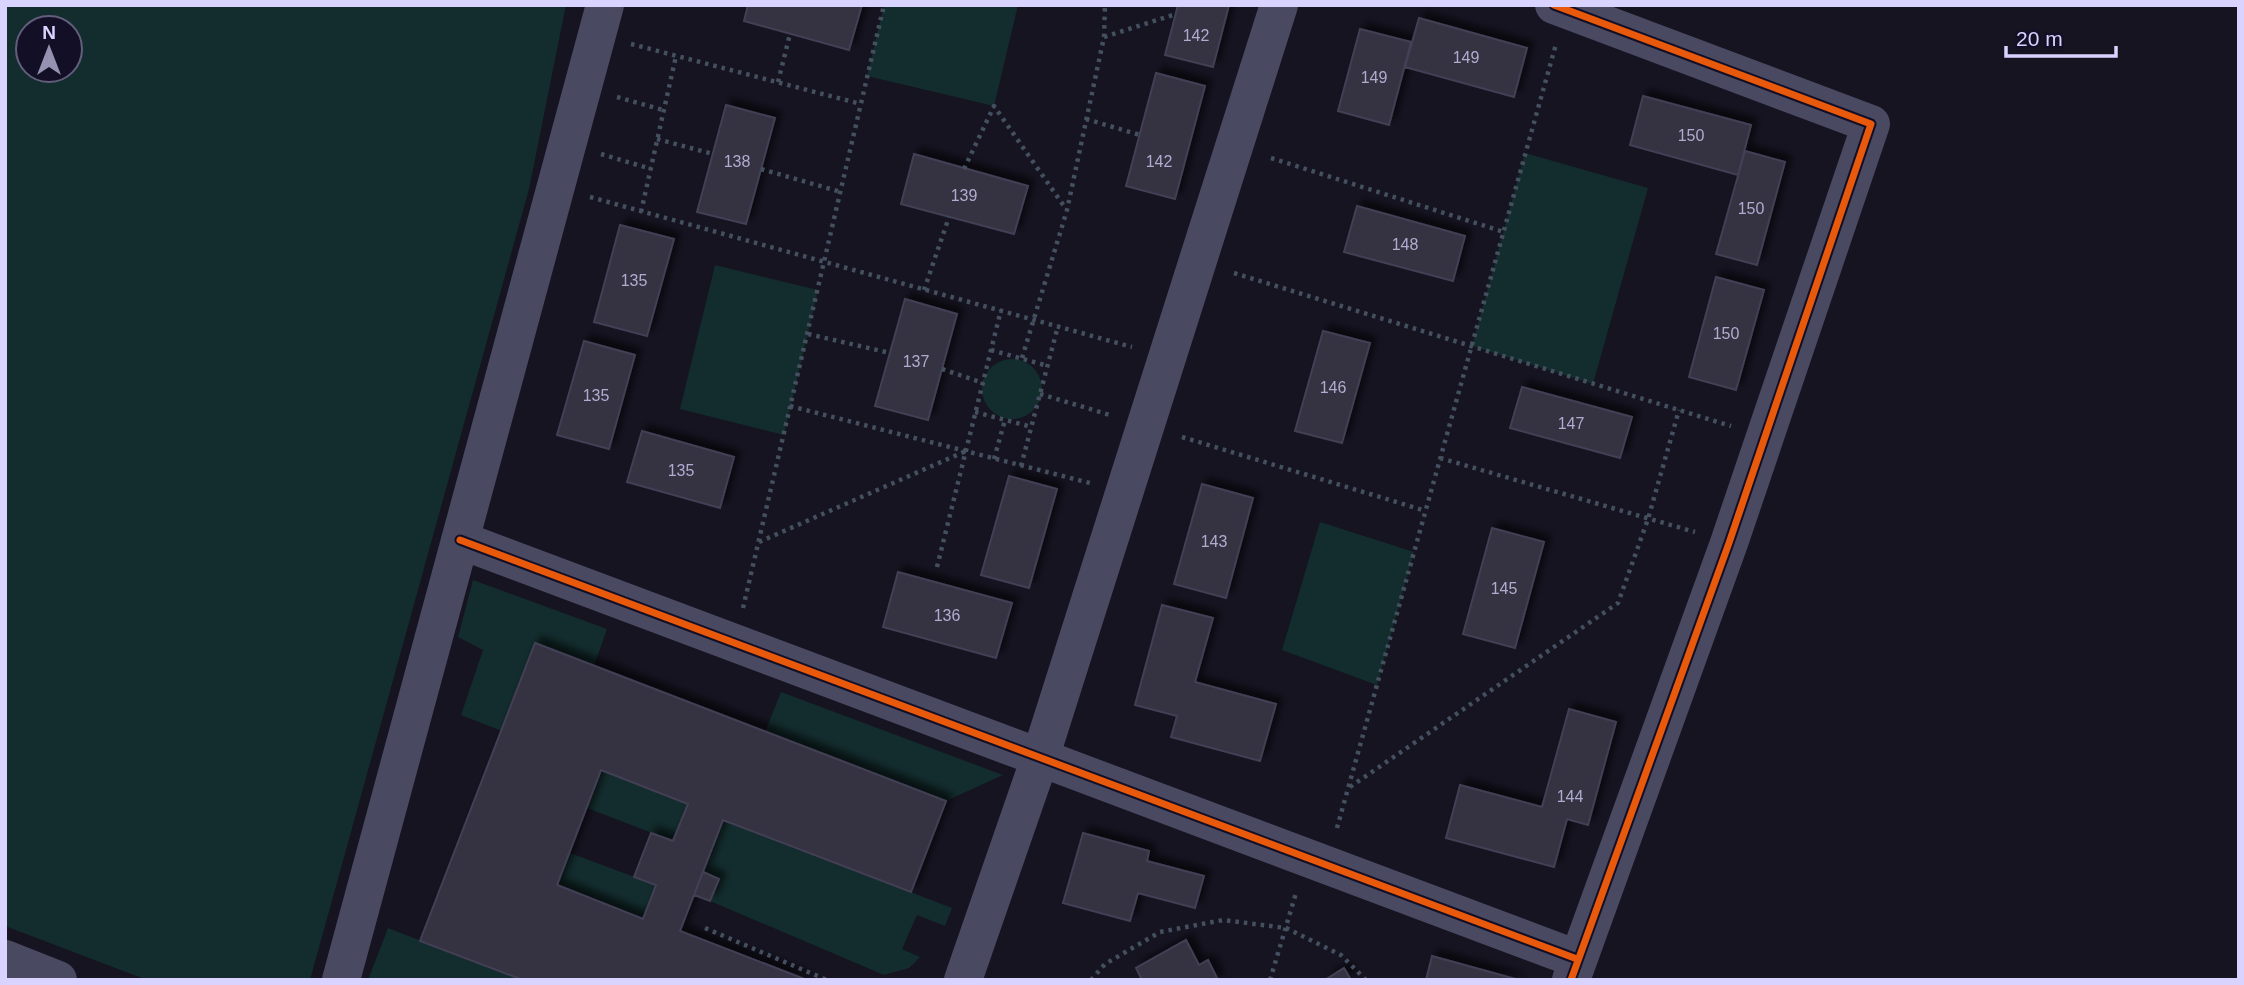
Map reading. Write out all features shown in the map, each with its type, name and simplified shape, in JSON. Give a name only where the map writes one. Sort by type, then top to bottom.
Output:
[{"type":"street","points":[[963,980],[1040,758],[1279,5]]},
{"type":"street","points":[[460,540],[1317,861],[1574,969],[1729,543],[1871,124],[1560,7]]},
{"type":"street","points":[[341,980],[601,20]]},
{"type":"street","points":[[5,960],[58,980]]},
{"type":"path","points":[[735,643],[884,5]]},
{"type":"path","points":[[1023,358],[1067,210],[1104,37],[1105,5]]},
{"type":"path","points":[[1270,980],[1286,928],[1349,787],[1504,232],[1560,7]]},
{"type":"path","points":[[1104,37],[1176,15]]},
{"type":"path","points":[[601,20],[676,56],[861,103]]},
{"type":"path","points":[[778,82],[790,34]]},
{"type":"path","points":[[641,212],[676,56]]},
{"type":"path","points":[[583,87],[663,110]]},
{"type":"path","points":[[964,169],[994,106],[1067,210]]},
{"type":"path","points":[[1086,119],[1140,135]]},
{"type":"path","points":[[657,138],[713,154]]},
{"type":"path","points":[[567,144],[651,169]]},
{"type":"path","points":[[1235,146],[1504,232]]},
{"type":"path","points":[[761,169],[841,192]]},
{"type":"path","points":[[556,188],[1168,356]]},
{"type":"path","points":[[924,290],[948,216]]},
{"type":"path","points":[[1198,261],[1765,437]]},
{"type":"path","points":[[937,567],[1001,310]]},
{"type":"path","points":[[1021,466],[1058,326]]},
{"type":"path","points":[[808,334],[890,353]]},
{"type":"path","points":[[991,350],[1048,366]]},
{"type":"path","points":[[942,369],[983,383]]},
{"type":"path","points":[[1040,394],[1426,511]]},
{"type":"path","points":[[790,406],[1125,492]]},
{"type":"path","points":[[1349,787],[1618,603],[1648,519],[1679,410]]},
{"type":"path","points":[[975,412],[1032,427]]},
{"type":"path","points":[[994,458],[1005,420]]},
{"type":"path","points":[[759,543],[966,451]]},
{"type":"path","points":[[1440,458],[1729,543]]},
{"type":"path","points":[[1091,980],[1105,964],[1160,932],[1223,920],[1286,928],[1341,955],[1366,980]]},
{"type":"path","points":[[705,928],[827,980]]},
{"type":"green space","points":[[5,5],[566,5],[529,189],[310,980],[147,980],[5,926]]},
{"type":"green space","points":[[884,5],[1018,5],[994,106],[867,76]]},
{"type":"green space","points":[[1525,153],[1648,188],[1593,384],[1472,346]]},
{"type":"green space","points":[[715,265],[818,290],[784,435],[680,409]]},
{"type":"green space","points":[[1012,359],[1029,364],[1037,372],[1042,389],[1037,406],[1029,414],[1012,419],[995,414],[987,406],[982,389],[987,372],[995,364]]},
{"type":"green space","points":[[1320,522],[1414,552],[1377,685],[1282,650]]},
{"type":"green space","points":[[473,580],[607,629],[594,666],[502,731],[461,715],[483,650],[458,637]]},
{"type":"green space","points":[[781,692],[1003,775],[946,801],[765,732]]},
{"type":"green space","points":[[601,770],[688,804],[673,841],[587,808]]},
{"type":"green space","points":[[723,820],[952,908],[945,926],[917,915],[902,949],[920,957],[909,968],[884,975],[710,901],[719,879],[703,872]]},
{"type":"green space","points":[[570,853],[656,885],[643,919],[557,885]]},
{"type":"green space","points":[[388,928],[523,980],[368,980]]},
{"type":"building","points":[[748,5],[862,5],[849,50],[744,21]]},
{"type":"building","points":[[1178,5],[1229,5],[1213,67],[1165,55]]},
{"type":"building","points":[[1419,18],[1527,48],[1514,97],[1405,67]]},
{"type":"building","points":[[1360,29],[1411,42],[1389,125],[1338,111]]},
{"type":"building","points":[[1156,73],[1205,86],[1175,199],[1126,186]]},
{"type":"building","points":[[1643,96],[1751,125],[1738,175],[1630,145]]},
{"type":"building","points":[[726,105],[775,118],[746,224],[697,212]]},
{"type":"building","points":[[1745,151],[1785,162],[1757,265],[1716,254]]},
{"type":"building","points":[[914,154],[1028,186],[1014,234],[901,204]]},
{"type":"building","points":[[1357,206],[1465,236],[1453,281],[1344,252]]},
{"type":"building","points":[[620,225],[674,239],[647,336],[594,322]]},
{"type":"building","points":[[1716,277],[1764,290],[1736,390],[1689,377]]},
{"type":"building","points":[[905,299],[957,314],[928,420],[875,406]]},
{"type":"building","points":[[1323,331],[1370,343],[1342,443],[1295,431]]},
{"type":"building","points":[[584,341],[635,355],[609,449],[557,435]]},
{"type":"building","points":[[1522,387],[1632,417],[1620,458],[1510,428]]},
{"type":"building","points":[[642,431],[734,457],[720,508],[627,482]]},
{"type":"building","points":[[1009,476],[1057,489],[1029,588],[981,575]]},
{"type":"building","points":[[1202,484],[1253,498],[1226,598],[1174,584]]},
{"type":"building","points":[[1492,528],[1544,542],[1515,648],[1463,634]]},
{"type":"building","points":[[898,572],[1012,603],[996,658],[883,627]]},
{"type":"building","points":[[1162,605],[1213,618],[1195,682],[1276,704],[1260,761],[1171,737],[1177,716],[1135,705]]},
{"type":"building","points":[[535,643],[946,801],[911,892],[723,820],[680,931],[807,980],[523,980],[420,941]],"holes":[[[601,770],[688,804],[673,841],[651,833],[634,877],[656,885],[643,919],[557,885]]]},
{"type":"building","points":[[1569,709],[1616,722],[1588,825],[1567,819],[1554,867],[1446,838],[1460,785],[1542,807]]},
{"type":"building","points":[[1083,833],[1149,851],[1147,861],[1204,876],[1195,908],[1138,893],[1130,921],[1063,903]]},
{"type":"building","points":[[703,872],[719,879],[710,901],[694,895]]},
{"type":"building","points":[[1186,940],[1199,965],[1208,960],[1218,980],[1142,980],[1136,968]]},
{"type":"building","points":[[1432,956],[1519,980],[1426,980]]},
{"type":"building","points":[[1344,968],[1351,980],[1325,980]]},
{"type":"cycle path","points":[[1554,5],[1871,124],[1729,543],[1571,980]]},
{"type":"cycle path","points":[[460,540],[1577,959]]}]
